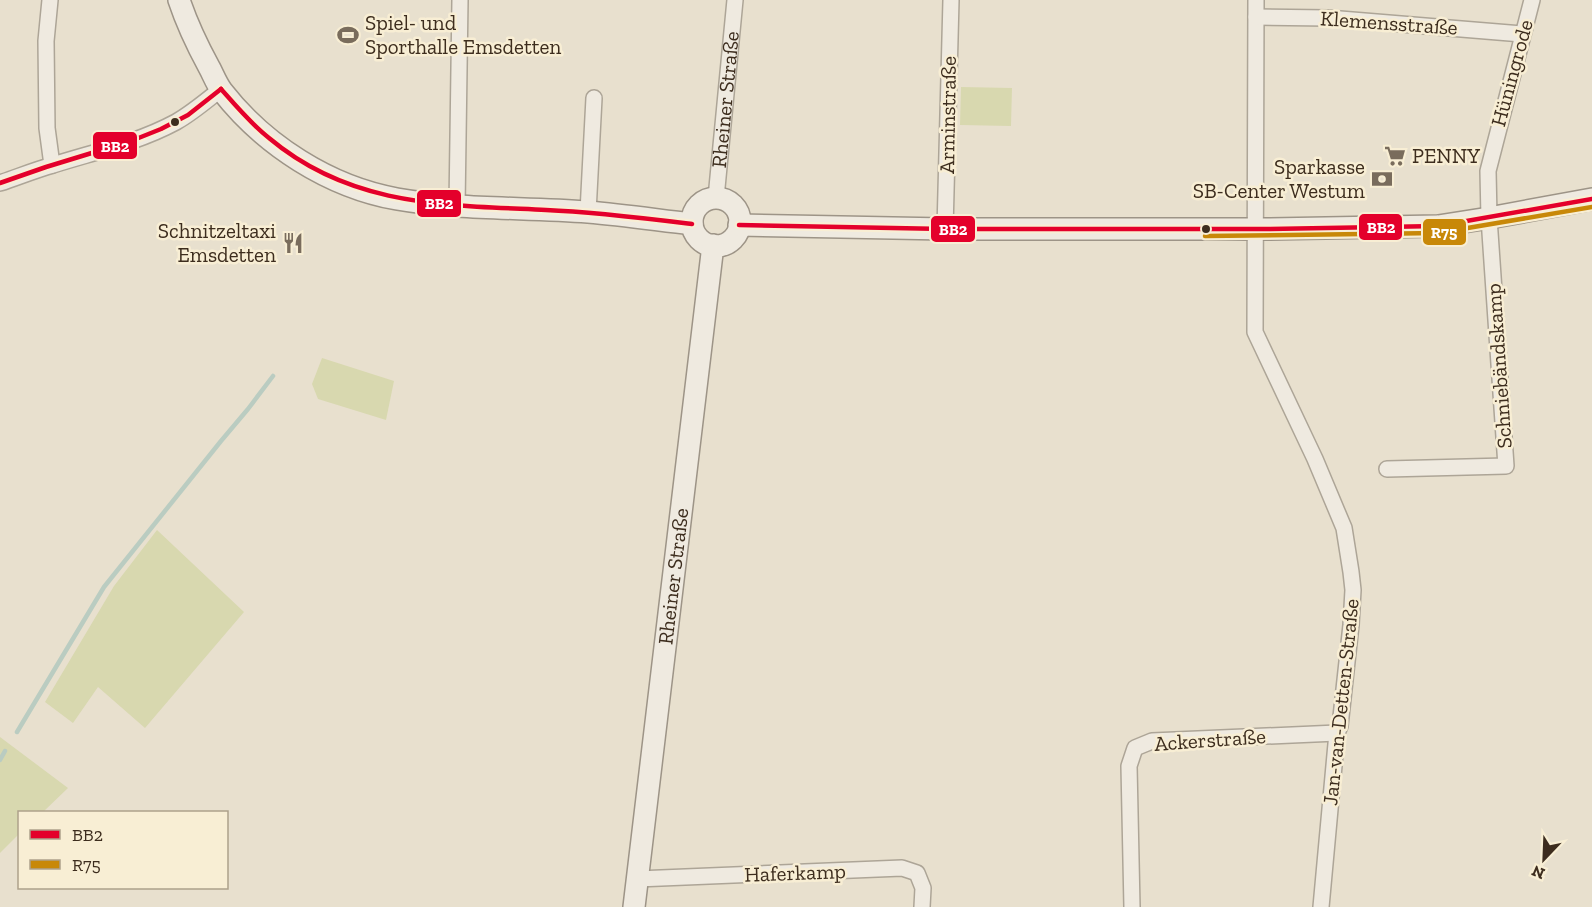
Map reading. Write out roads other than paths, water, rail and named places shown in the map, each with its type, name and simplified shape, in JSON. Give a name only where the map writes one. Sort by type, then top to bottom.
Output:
[{"type":"street","points":[[50,0],[46,41],[46,117],[52,165]]},
{"type":"street","points":[[179,0],[194,39],[221,89],[252,123],[277,145],[329,177],[354,187],[394,198],[457,206],[588,212],[692,224]]},
{"type":"street","points":[[457,206],[460,0]]},
{"type":"street","name":"Rheiner Straße","points":[[716,198],[735,0]]},
{"type":"street","name":"Arminstraße","points":[[945,229],[951,0]]},
{"type":"street","name":"Jan-van-Detten-Straße","points":[[1256,0],[1255,332],[1315,459],[1344,528],[1353,590],[1321,907]]},
{"type":"street","name":"Hüningrode","points":[[1489,218],[1488,171],[1532,0]]},
{"type":"street","name":"Klemensstraße","points":[[1256,18],[1328,18],[1522,34]]},
{"type":"street","points":[[0,183],[52,165],[123,145],[156,131],[195,110],[221,89]]},
{"type":"street","points":[[588,212],[594,98]]},
{"type":"street","points":[[716,198],[726,200],[734,206],[739,215],[740,225],[730,241],[713,245],[699,238],[692,224],[693,214],[698,206],[706,200],[716,198]]},
{"type":"street","points":[[740,225],[945,229],[1256,229],[1438,226],[1592,199]]},
{"type":"street","name":"Schniebändskamp","points":[[1387,469],[1506,466],[1489,218]]},
{"type":"street","name":"Rheiner Straße","points":[[634,907],[713,245]]},
{"type":"street","name":"Ackerstraße","points":[[1132,907],[1129,766],[1135,748],[1152,741],[1337,733]]},
{"type":"street","name":"Haferkamp","points":[[637,879],[902,868],[917,873],[923,888],[921,907]]},
{"type":"waterway","points":[[17,732],[104,587],[273,376]]},
{"type":"waterway","points":[[0,760],[5,751]]},
{"type":"place","name":"Spiel- und Sporthalle Emsdetten","points":[[348,35]]},
{"type":"place","name":"PENNY","points":[[1395,156]]},
{"type":"place","name":"Sparkasse SB-Center Westum","points":[[1382,179]]},
{"type":"place","name":"Schnitzeltaxi Emsdetten","points":[[293,243]]}]
